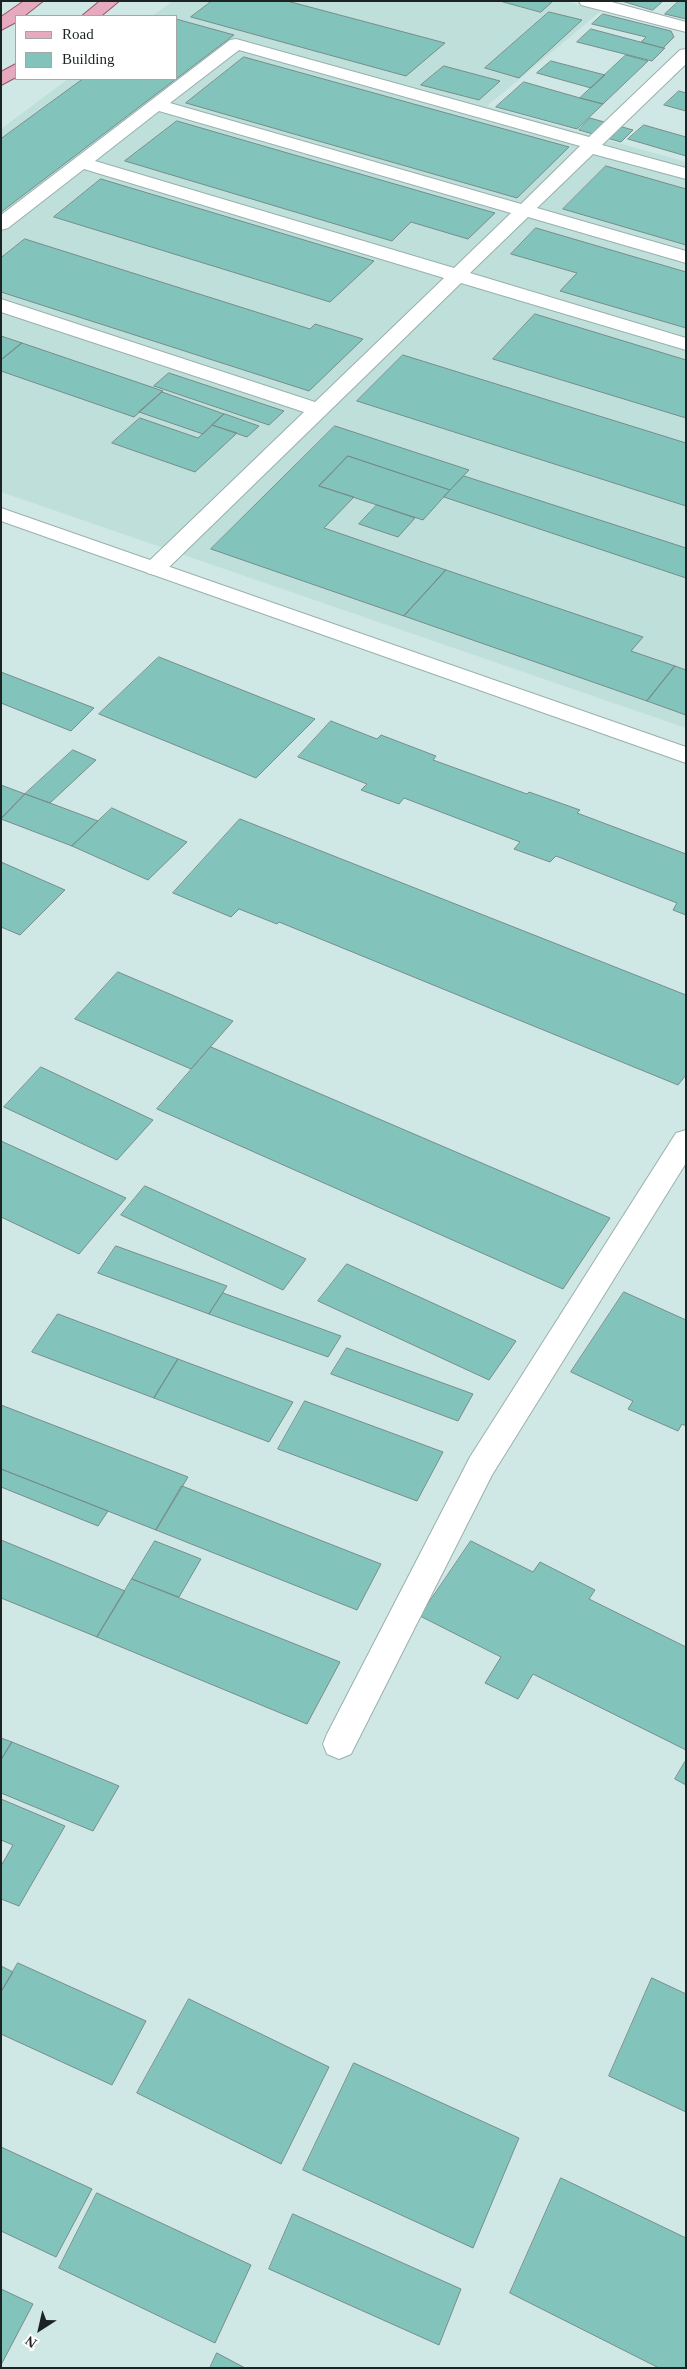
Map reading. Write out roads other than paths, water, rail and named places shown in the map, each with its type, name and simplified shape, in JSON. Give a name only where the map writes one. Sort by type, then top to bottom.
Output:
[{"type":"main road","points":[[15,15],[35,1]]},
{"type":"main road","points":[[91,15],[111,1]]},
{"type":"main road","points":[[1,25],[15,15]]},
{"type":"main road","points":[[1,80],[15,70]]},
{"type":"street","points":[[587,1],[686,27]]},
{"type":"street","points":[[1,224],[236,44],[686,174]]},
{"type":"street","points":[[155,568],[686,54]]},
{"type":"street","points":[[157,105],[686,258]]},
{"type":"street","points":[[82,163],[686,344]]},
{"type":"street","points":[[1,305],[318,410]]},
{"type":"street","points":[[1,514],[686,755]]},
{"type":"street","points":[[339,1744],[481,1466],[686,1140]]}]
